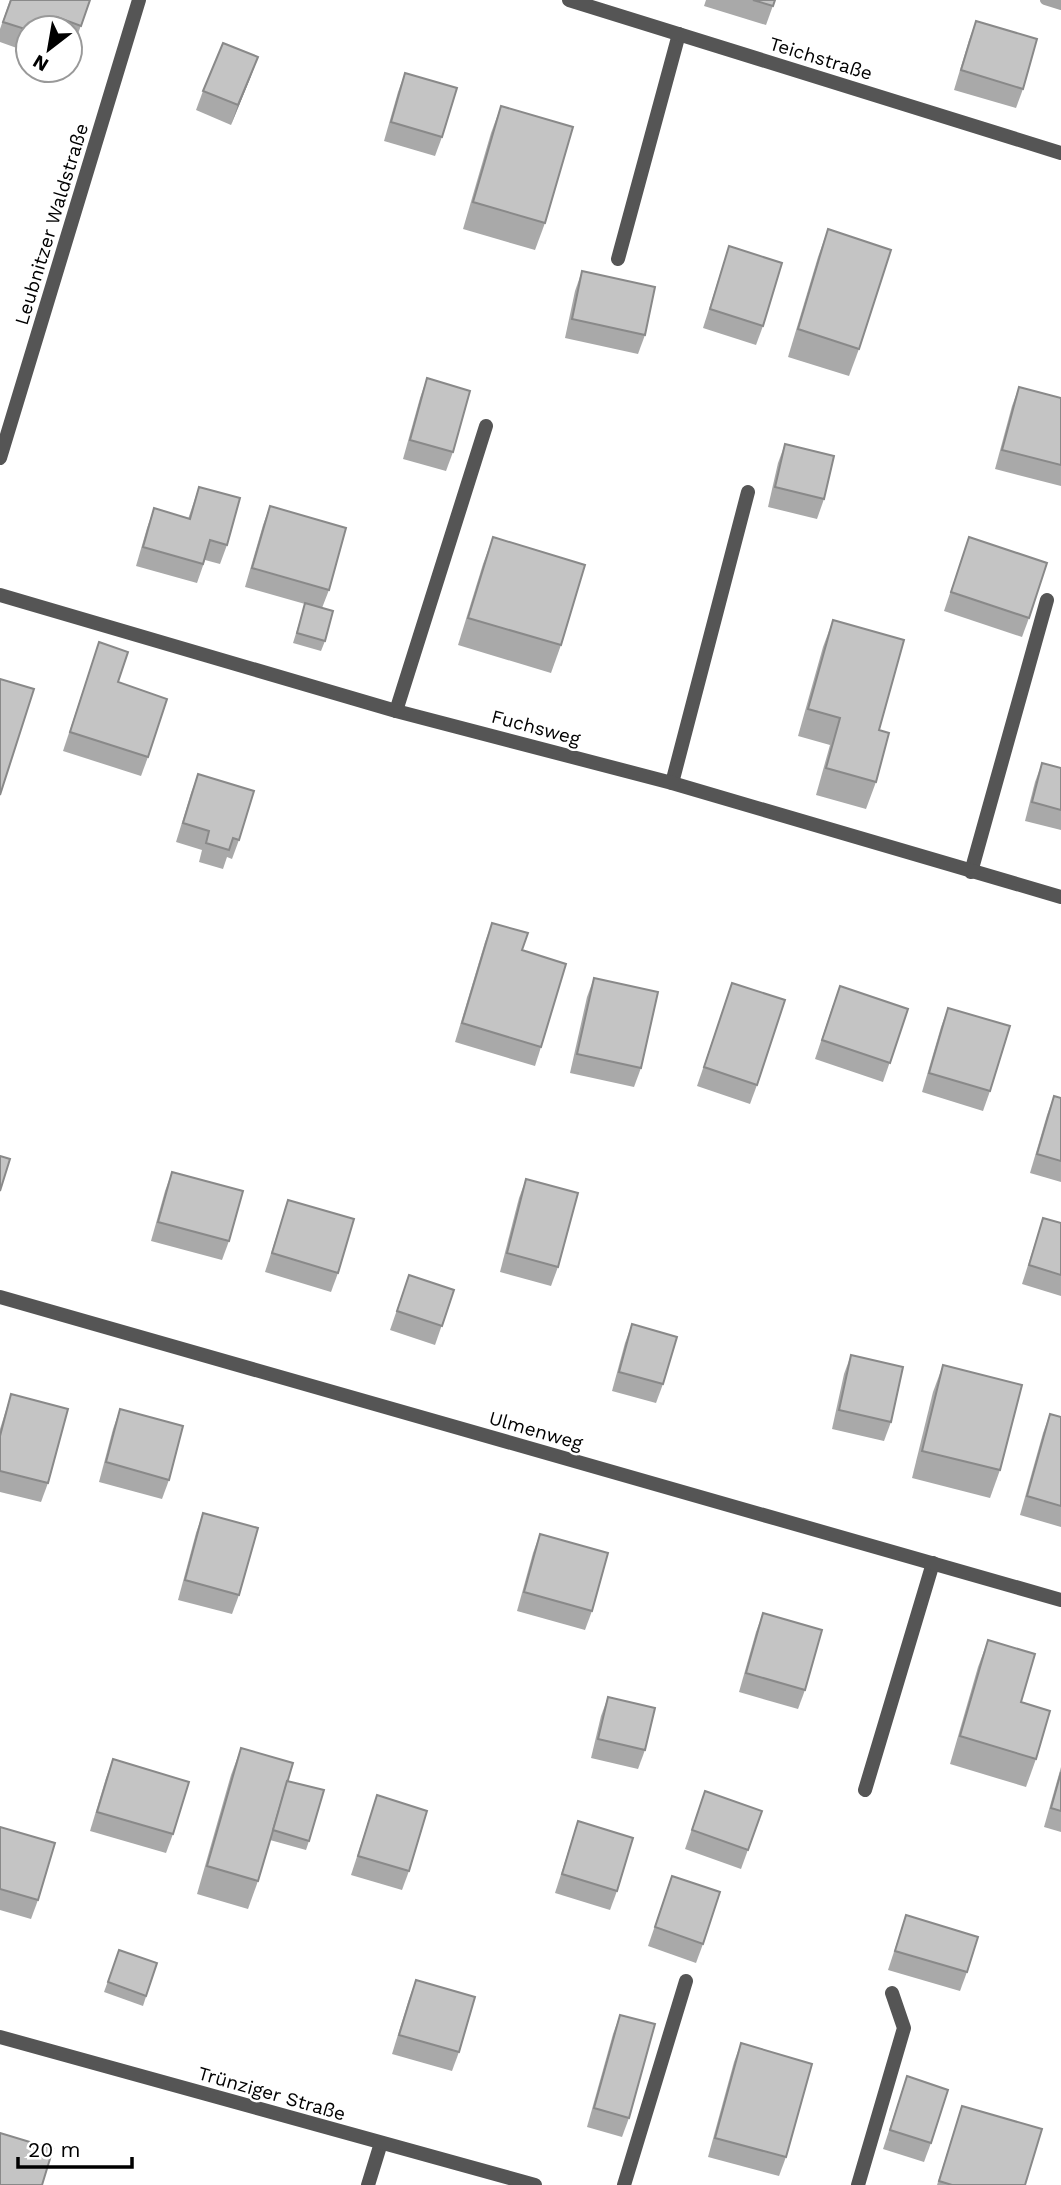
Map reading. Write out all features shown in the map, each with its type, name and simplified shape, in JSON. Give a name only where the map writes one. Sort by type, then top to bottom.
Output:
[{"type":"street","name":"Leubnitzer Waldstraße","points":[[0,455],[139,0]]},
{"type":"street","name":"Teichstraße","points":[[569,0],[1061,153]]},
{"type":"street","points":[[618,259],[679,34]]},
{"type":"street","points":[[396,710],[486,426]]},
{"type":"street","points":[[672,782],[748,492]]},
{"type":"street","name":"Fuchsweg","points":[[0,595],[396,710],[672,782],[1061,897]]},
{"type":"street","points":[[971,872],[1046,600]]},
{"type":"street","name":"Ulmenweg","points":[[0,1297],[1061,1600]]},
{"type":"street","points":[[865,1790],[933,1563]]},
{"type":"street","points":[[624,2185],[686,1981]]},
{"type":"street","points":[[858,2185],[904,2028],[892,1993]]},
{"type":"street","name":"Trünziger Straße","points":[[0,2037],[381,2143],[487,2179],[535,2185]]},
{"type":"street","points":[[368,2185],[381,2143]]},
{"type":"building","points":[[11,0],[90,0],[84,17],[84,14],[14,14],[14,26],[3,22]]},
{"type":"building","points":[[753,0],[775,0],[773,6]]},
{"type":"building","points":[[976,21],[1037,39],[1023,89],[961,70]]},
{"type":"building","points":[[223,43],[258,57],[238,105],[203,91]]},
{"type":"building","points":[[405,73],[457,88],[442,137],[391,122]]},
{"type":"building","points":[[501,106],[573,127],[545,223],[473,202]]},
{"type":"building","points":[[828,229],[891,250],[859,349],[798,329]]},
{"type":"building","points":[[729,246],[782,263],[763,326],[710,309]]},
{"type":"building","points":[[582,271],[655,287],[645,335],[572,319]]},
{"type":"building","points":[[427,378],[470,391],[453,452],[410,440]]},
{"type":"building","points":[[1019,387],[1061,398],[1061,465],[1002,450]]},
{"type":"building","points":[[785,444],[834,456],[824,499],[775,487]]},
{"type":"building","points":[[199,487],[240,498],[227,545],[210,540],[203,564],[143,547],[154,508],[190,519]]},
{"type":"building","points":[[270,506],[346,528],[329,590],[252,568]]},
{"type":"building","points":[[493,537],[585,565],[561,645],[468,618]]},
{"type":"building","points":[[969,537],[1047,563],[1029,618],[951,592]]},
{"type":"building","points":[[305,603],[333,611],[325,641],[297,633]]},
{"type":"building","points":[[833,620],[904,640],[879,730],[889,733],[876,782],[826,768],[840,718],[808,709]]},
{"type":"building","points":[[99,642],[128,652],[118,682],[167,699],[148,757],[70,732]]},
{"type":"building","points":[[0,679],[34,689],[0,795]]},
{"type":"building","points":[[1042,763],[1061,768],[1061,810],[1032,802]]},
{"type":"building","points":[[198,774],[254,791],[239,840],[233,838],[229,850],[206,843],[209,831],[183,823]]},
{"type":"building","points":[[492,923],[528,933],[522,950],[566,964],[541,1047],[462,1023]]},
{"type":"building","points":[[594,978],[658,992],[641,1068],[577,1054]]},
{"type":"building","points":[[732,983],[785,1000],[757,1085],[704,1067]]},
{"type":"building","points":[[840,986],[908,1009],[890,1063],[822,1040]]},
{"type":"building","points":[[948,1008],[1010,1026],[990,1091],[929,1073]]},
{"type":"building","points":[[1054,1096],[1061,1098],[1061,1161],[1037,1154]]},
{"type":"building","points":[[0,1156],[10,1159],[0,1191]]},
{"type":"building","points":[[172,1172],[243,1191],[229,1241],[158,1222]]},
{"type":"building","points":[[526,1179],[578,1193],[558,1267],[507,1253]]},
{"type":"building","points":[[288,1200],[354,1219],[338,1273],[272,1253]]},
{"type":"building","points":[[1043,1218],[1061,1223],[1061,1275],[1029,1265]]},
{"type":"building","points":[[409,1275],[454,1290],[442,1326],[397,1311]]},
{"type":"building","points":[[632,1324],[677,1337],[663,1384],[619,1372]]},
{"type":"building","points":[[851,1355],[903,1367],[891,1422],[839,1410]]},
{"type":"building","points":[[943,1365],[1022,1385],[1000,1470],[922,1451]]},
{"type":"building","points":[[11,1394],[68,1409],[48,1483],[0,1471],[0,1436]]},
{"type":"building","points":[[120,1409],[183,1426],[169,1480],[106,1462]]},
{"type":"building","points":[[1050,1414],[1061,1417],[1061,1506],[1027,1496]]},
{"type":"building","points":[[203,1513],[258,1528],[239,1595],[185,1580]]},
{"type":"building","points":[[540,1534],[608,1553],[592,1611],[524,1592]]},
{"type":"building","points":[[763,1613],[822,1630],[805,1690],[746,1673]]},
{"type":"building","points":[[988,1640],[1035,1654],[1021,1702],[1050,1711],[1036,1759],[960,1736]]},
{"type":"building","points":[[608,1697],[655,1708],[645,1750],[598,1739]]},
{"type":"building","points":[[241,1748],[293,1763],[258,1881],[207,1866]]},
{"type":"building","points":[[113,1759],[189,1782],[173,1834],[97,1812]]},
{"type":"building","points":[[1061,1772],[1061,1811],[1051,1808]]},
{"type":"building","points":[[287,1781],[324,1790],[309,1841],[273,1830]]},
{"type":"building","points":[[705,1791],[762,1811],[748,1850],[692,1830]]},
{"type":"building","points":[[377,1795],[427,1811],[409,1871],[358,1856]]},
{"type":"building","points":[[578,1821],[633,1838],[617,1891],[562,1874]]},
{"type":"building","points":[[0,1827],[55,1843],[38,1900],[0,1889]]},
{"type":"building","points":[[672,1876],[720,1892],[703,1944],[655,1927]]},
{"type":"building","points":[[906,1915],[978,1937],[967,1972],[895,1951]]},
{"type":"building","points":[[119,1950],[157,1963],[146,1996],[108,1982]]},
{"type":"building","points":[[416,1980],[475,1997],[459,2052],[399,2035]]},
{"type":"building","points":[[620,2015],[655,2024],[629,2118],[594,2108]]},
{"type":"building","points":[[741,2043],[812,2064],[786,2157],[715,2138]]},
{"type":"building","points":[[907,2076],[948,2090],[931,2143],[890,2130]]},
{"type":"building","points":[[962,2106],[1042,2129],[1025,2185],[952,2185],[939,2181]]},
{"type":"building","points":[[0,2133],[53,2149],[42,2185],[0,2185]]},
{"type":"waterway","points":[[1045,0],[1061,5]]}]
